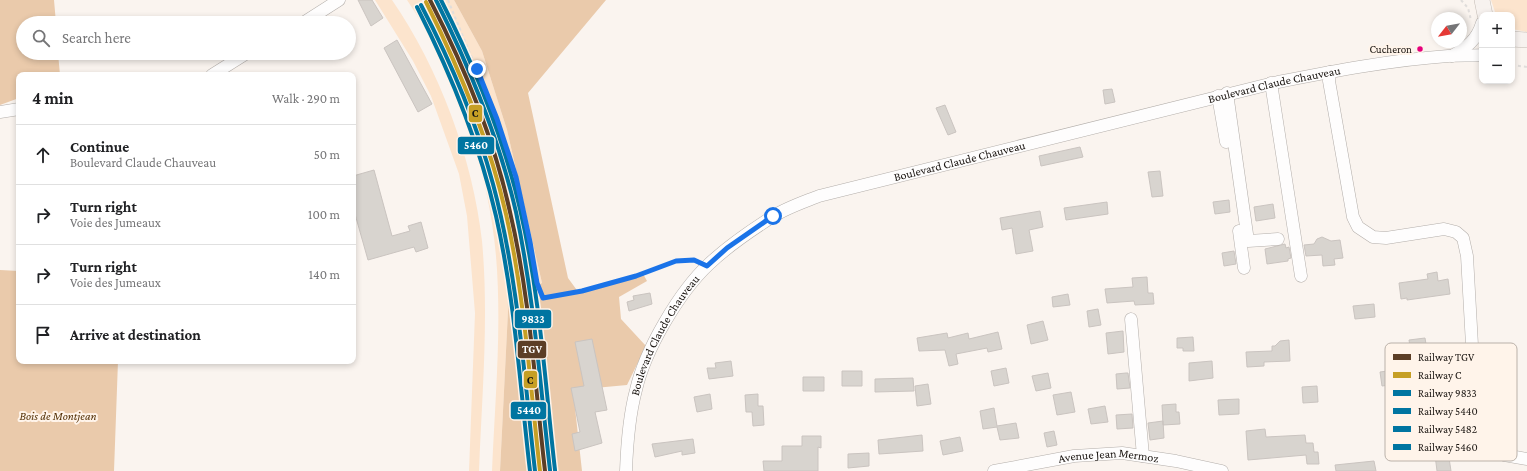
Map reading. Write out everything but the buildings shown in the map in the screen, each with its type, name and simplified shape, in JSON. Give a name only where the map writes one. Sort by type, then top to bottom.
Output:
[{"type":"main road","points":[[1515,39],[1527,40]]},
{"type":"street","points":[[314,16],[339,0]]},
{"type":"street","points":[[1452,56],[1470,45],[1479,32]]},
{"type":"street","name":"Boulevard Claude Chauveau","points":[[626,471],[629,424],[634,395],[650,352],[667,319],[707,266],[727,248],[773,216],[819,196],[1222,94],[1330,72],[1452,56],[1468,57],[1479,55]]},
{"type":"street","points":[[217,72],[236,60]]},
{"type":"street","points":[[1330,72],[1329,81],[1353,217],[1358,227],[1373,237],[1386,238],[1444,229],[1456,232],[1463,238],[1467,256],[1472,343]]},
{"type":"street","points":[[1271,83],[1301,276]]},
{"type":"street","points":[[1222,94],[1248,241],[1278,239]]},
{"type":"street","points":[[1222,94],[1244,268]]},
{"type":"street","points":[[0,112],[16,109]]},
{"type":"street","points":[[1131,319],[1143,456]]},
{"type":"street","name":"Avenue Jean Mermoz","points":[[994,471],[1074,456],[1122,453],[1222,471]]},
{"type":"street","points":[[1517,457],[1527,458]]},
{"type":"path","points":[[448,0],[497,119],[516,177],[537,283],[543,298],[582,291],[636,276],[676,261],[694,260],[707,266]]},
{"type":"path","points":[[1461,0],[1470,11],[1479,14]]},
{"type":"path","points":[[1515,65],[1527,67]]},
{"type":"shaded area","points":[[375,0],[392,0],[425,55],[451,115],[471,178],[482,241],[485,298],[479,471],[469,471],[475,313],[467,216],[459,174],[431,96],[413,61]]},
{"type":"shaded area","points":[[407,0],[422,0],[440,33],[470,100],[493,169],[510,240],[516,277],[507,278],[508,311],[500,471],[492,471],[498,337],[498,283],[492,223],[486,190],[467,122],[454,89],[440,58]]},
{"type":"shaded area","points":[[443,0],[454,0],[482,51],[507,130],[542,283],[536,286],[513,178],[495,119]]},
{"type":"shaded area","points":[[1491,0],[1527,0],[1527,32],[1515,30],[1515,12],[1495,12]]},
{"type":"green space","points":[[0,0],[54,0],[55,16],[16,16],[16,60],[59,60],[60,72],[16,72],[16,99],[0,105]]},
{"type":"green space","points":[[454,0],[606,0],[528,93],[568,278],[579,293],[642,272],[647,281],[619,297],[621,319],[646,346],[627,385],[573,390],[582,471],[557,471],[536,286],[542,283],[507,130],[482,51]]},
{"type":"green space","name":"Bois de Montjean","points":[[0,270],[16,271],[16,364],[118,364],[114,471],[0,471]]},
{"type":"green space","points":[[516,277],[539,471],[500,471],[508,311],[507,278]]},
{"type":"rail line","name":"TGV","points":[[430,0],[455,51],[487,130],[496,157],[510,212],[517,244],[527,309],[545,471]]},
{"type":"rail line","name":"9833","points":[[436,0],[472,77],[501,157],[516,212],[528,276],[550,470]]},
{"type":"rail line","name":"5482","points":[[441,0],[487,102],[505,155],[520,209],[527,241],[537,306],[555,470]]},
{"type":"rail line","name":"C","points":[[426,2],[462,79],[472,105],[491,159],[506,214],[518,278],[540,471]]},
{"type":"rail line","name":"5440","points":[[421,5],[443,48],[471,115],[479,137],[502,219],[509,255],[519,326],[535,471]]},
{"type":"rail line","name":"5460","points":[[417,7],[463,109],[481,162],[496,216],[508,279],[530,471]]},
{"type":"place","name":"Cucheron","points":[[1420,49]]},
{"type":"route","points":[[477,69],[497,119],[516,177],[537,283],[543,298],[582,291],[636,276],[676,261],[694,260],[707,266],[727,248],[773,216]]}]
